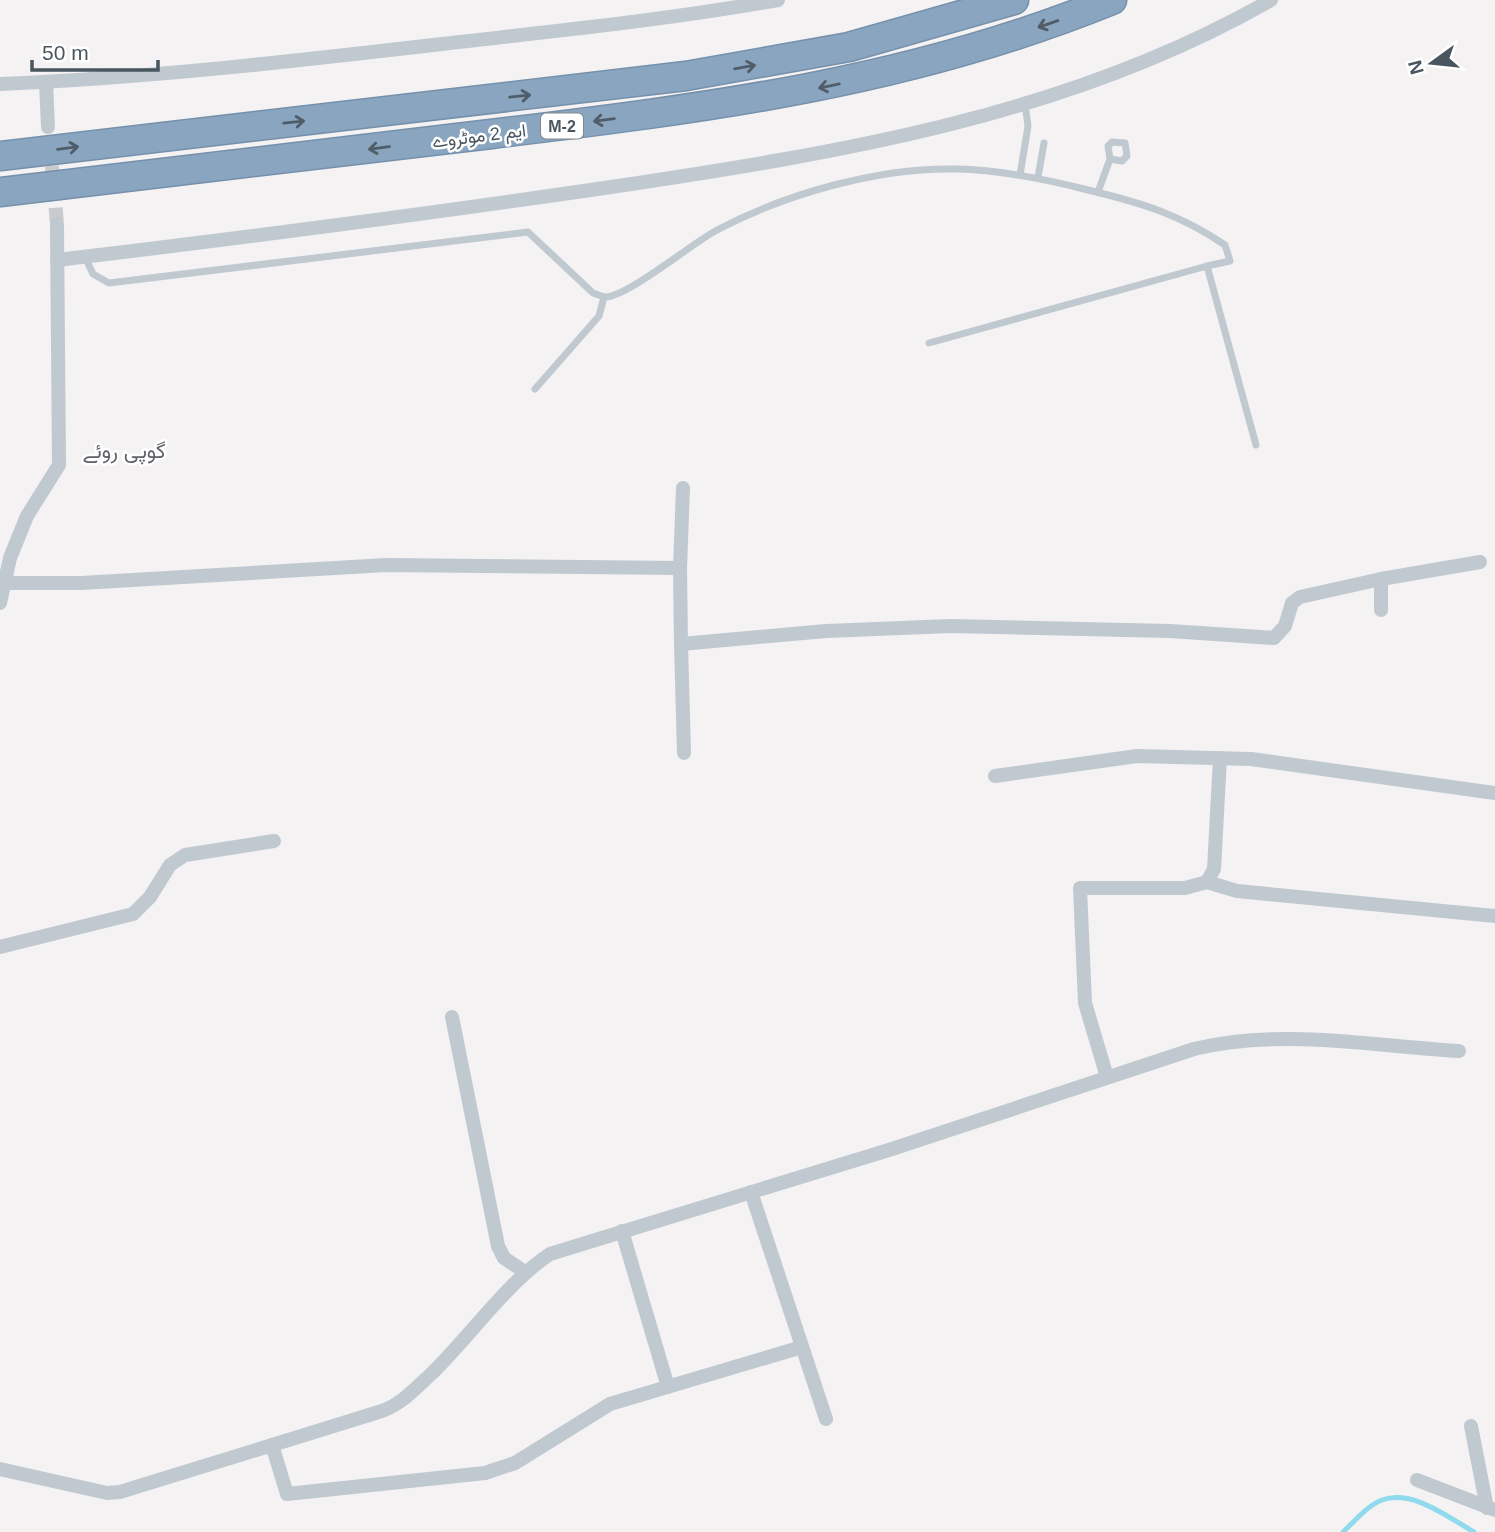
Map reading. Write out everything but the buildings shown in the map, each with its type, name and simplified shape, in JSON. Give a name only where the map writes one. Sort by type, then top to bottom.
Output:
[{"type":"highway","name":"ایم 2 موٹروے","points":[[0,156],[686,76],[849,47],[1014,0]]},
{"type":"highway","name":"ایم 2 موٹروے","points":[[0,192],[632,117],[801,92],[929,61],[1045,25],[1112,0]]},
{"type":"street","points":[[0,84],[344,55],[578,29],[778,0]]},
{"type":"street","points":[[57,260],[418,216],[779,162],[940,128],[1026,104],[1166,53],[1217,31],[1271,0]]},
{"type":"street","points":[[46,82],[48,127]]},
{"type":"street","points":[[0,603],[2,583],[27,516],[59,465],[57,224]]},
{"type":"street","points":[[683,488],[680,568],[684,753]]},
{"type":"street","points":[[681,644],[827,631],[951,626],[1171,631],[1274,638],[1280,633],[1292,603],[1300,597],[1381,579],[1480,562]]},
{"type":"street","points":[[2,583],[80,583],[386,565],[680,568]]},
{"type":"street","points":[[1381,579],[1381,610]]},
{"type":"street","points":[[995,776],[1137,756],[1251,759],[1495,793]]},
{"type":"street","points":[[1207,882],[1214,869],[1220,758]]},
{"type":"street","points":[[0,947],[133,914],[150,897],[170,865],[185,855],[274,841]]},
{"type":"street","points":[[1107,1077],[1085,1003],[1080,888],[1185,888],[1207,882],[1237,891],[1495,916]]},
{"type":"street","points":[[452,1017],[498,1246],[504,1258],[526,1272]]},
{"type":"street","points":[[0,1469],[107,1493],[120,1492],[394,1406],[462,1344],[526,1272],[558,1251],[892,1149],[1194,1049],[1246,1039],[1459,1051]]},
{"type":"street","points":[[751,1192],[826,1419]]},
{"type":"street","points":[[622,1231],[668,1387]]},
{"type":"street","points":[[272,1445],[287,1494],[468,1476],[515,1462],[610,1404],[802,1346]]},
{"type":"street","points":[[1471,1426],[1491,1509]]},
{"type":"street","points":[[1417,1480],[1491,1509]]},
{"type":"lane","points":[[1020,175],[1028,126],[1026,104]]},
{"type":"lane","points":[[1038,177],[1044,143]]},
{"type":"lane","points":[[1098,192],[1110,159]]},
{"type":"lane","points":[[85,257],[93,274],[109,283],[528,232],[593,293],[604,297],[621,293],[715,231],[751,213],[806,193],[866,179],[924,170],[957,169],[1038,177],[1174,214],[1225,245],[1230,261],[929,343]]},
{"type":"lane","points":[[1207,266],[1256,445]]},
{"type":"lane","points":[[535,389],[599,316],[604,297]]},
{"type":"waterway","points":[[1343,1532],[1372,1506],[1382,1500],[1394,1498],[1406,1498],[1430,1507],[1474,1532]]},
{"type":"tunnel","points":[[50,145],[57,224]]},
{"type":"district","name":"گوپی روئے","points":[[124,451]]}]
